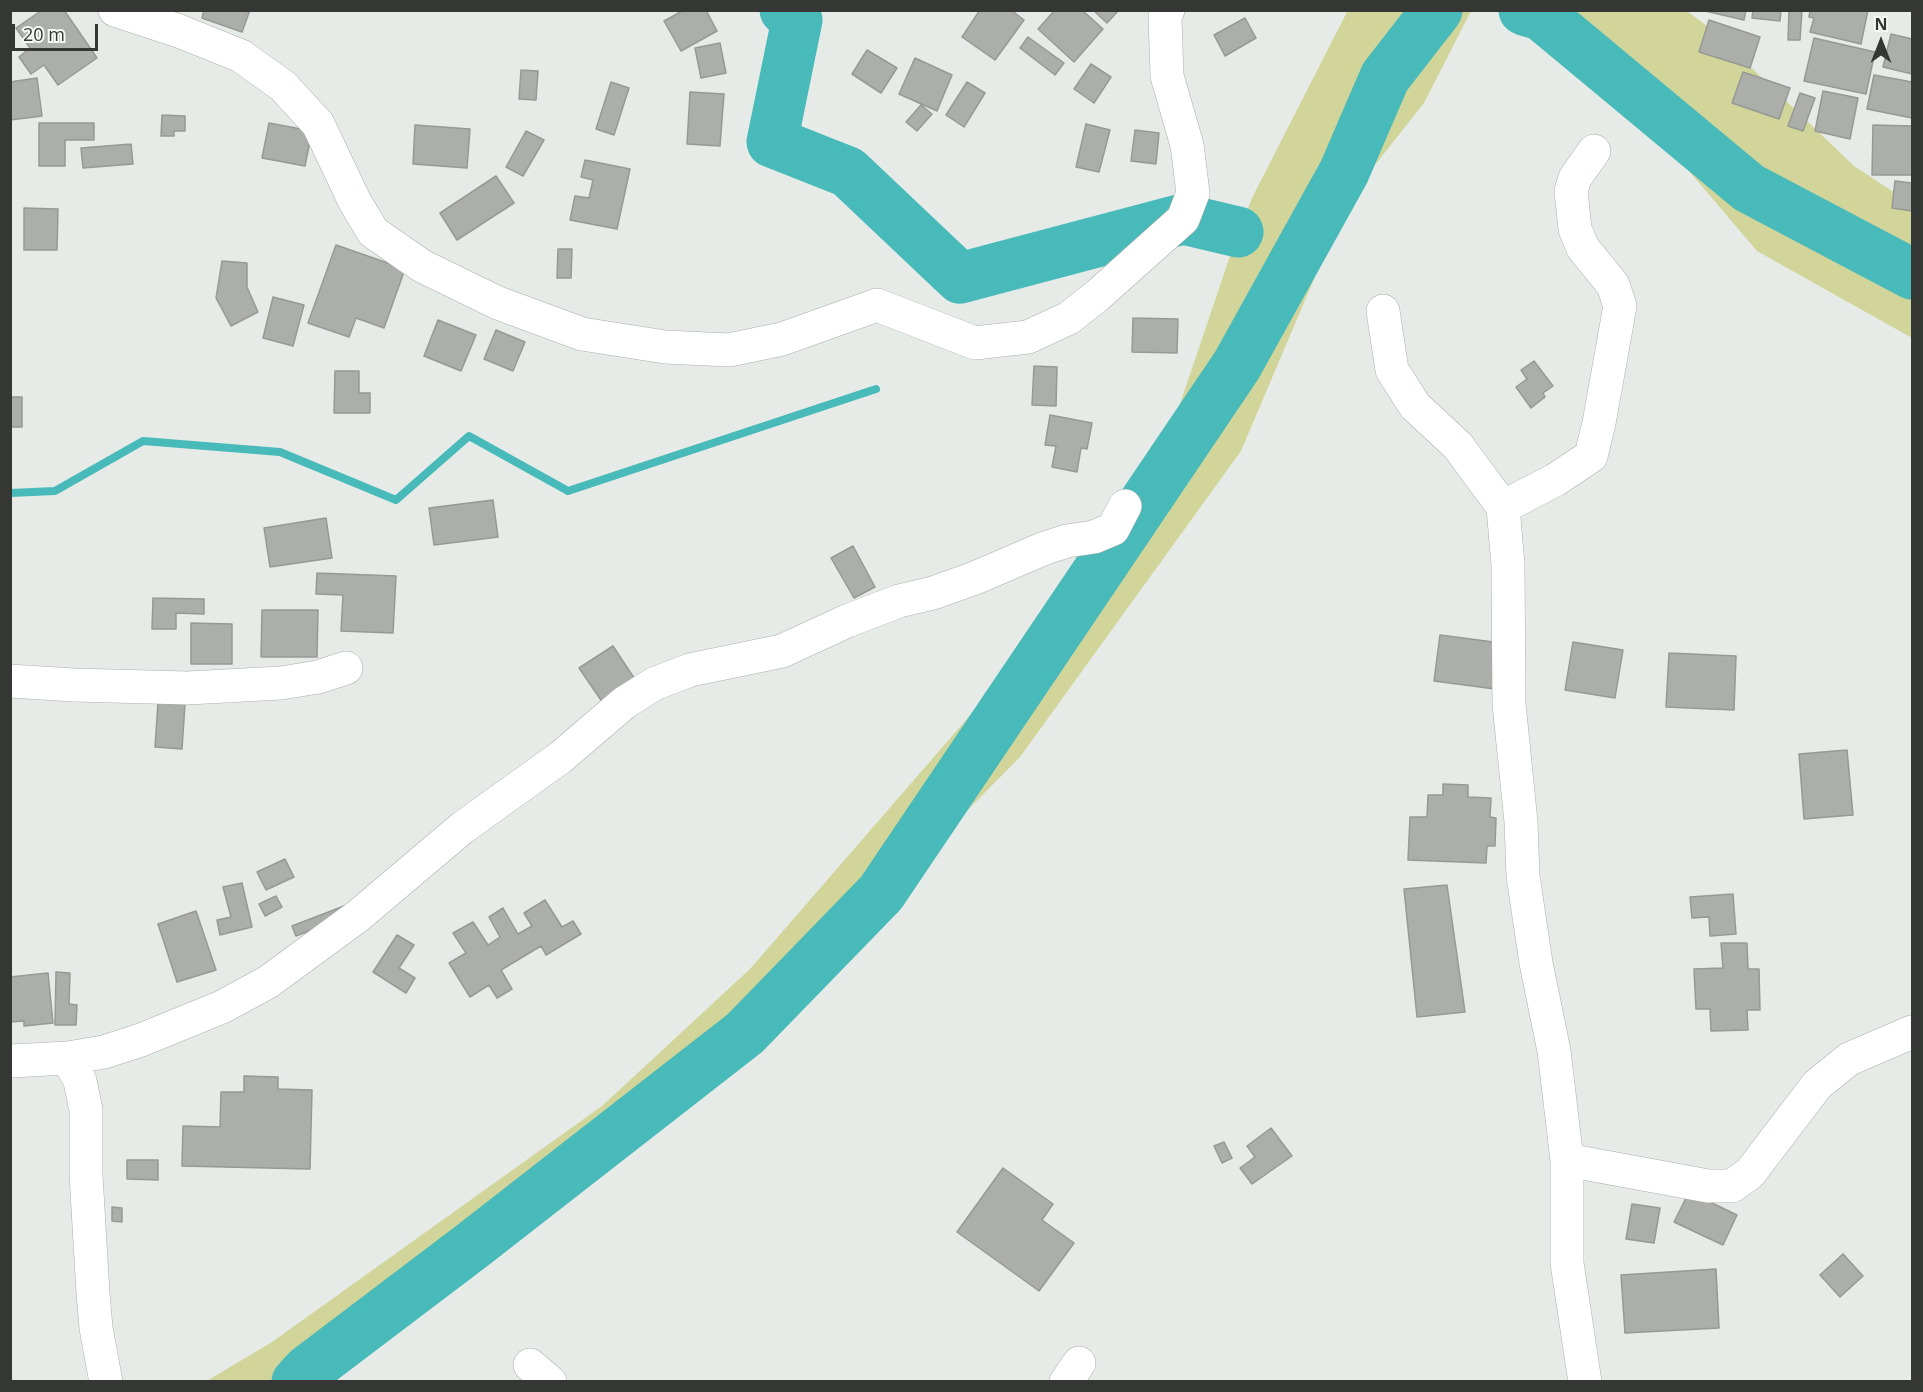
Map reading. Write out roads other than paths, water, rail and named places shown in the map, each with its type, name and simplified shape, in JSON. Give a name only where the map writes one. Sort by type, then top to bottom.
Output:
[{"type":"street","points":[[115,10],[179,31],[241,56],[283,86],[318,124],[355,202],[373,232],[422,266],[498,303],[582,334],[665,347],[729,350],[782,339],[877,305],[975,343],[1028,337],[1069,318],[1183,219],[1193,193],[1187,145],[1167,76],[1165,17],[1168,10]]},
{"type":"street","points":[[1503,507],[1555,480],[1591,456],[1620,306],[1613,285],[1583,248],[1575,229],[1572,191],[1575,178],[1594,151]]},
{"type":"street","points":[[1383,311],[1392,370],[1415,406],[1458,446],[1503,507],[1508,566],[1509,704],[1521,822],[1523,876],[1536,963],[1554,1051],[1567,1160],[1567,1263],[1585,1382]]},
{"type":"street","points":[[10,1062],[68,1058],[104,1052],[141,1040],[222,1007],[268,982],[358,916],[462,828],[561,757],[624,703],[654,684],[690,670],[783,651],[848,621],[899,601],[933,593],[975,578],[1066,541],[1095,537],[1113,529],[1125,506]]},
{"type":"street","points":[[10,681],[74,686],[188,688],[281,683],[318,677],[346,668]]},
{"type":"street","points":[[1567,1160],[1708,1186],[1732,1186],[1750,1173],[1817,1085],[1849,1059],[1912,1032]]},
{"type":"street","points":[[68,1058],[80,1082],[86,1110],[86,1175],[93,1293],[106,1382]]},
{"type":"waterway","points":[[785,10],[797,20],[772,142],[848,172],[960,278],[1183,219],[1238,232]]},
{"type":"waterway","points":[[297,1382],[308,1370],[745,1033],[881,893],[1237,365],[1344,172],[1385,77],[1437,10]]},
{"type":"waterway","points":[[1524,10],[1541,15],[1749,188],[1912,274]]},
{"type":"waterway","points":[[10,493],[55,491],[143,441],[280,452],[396,500],[469,436],[568,491],[876,389]]}]
